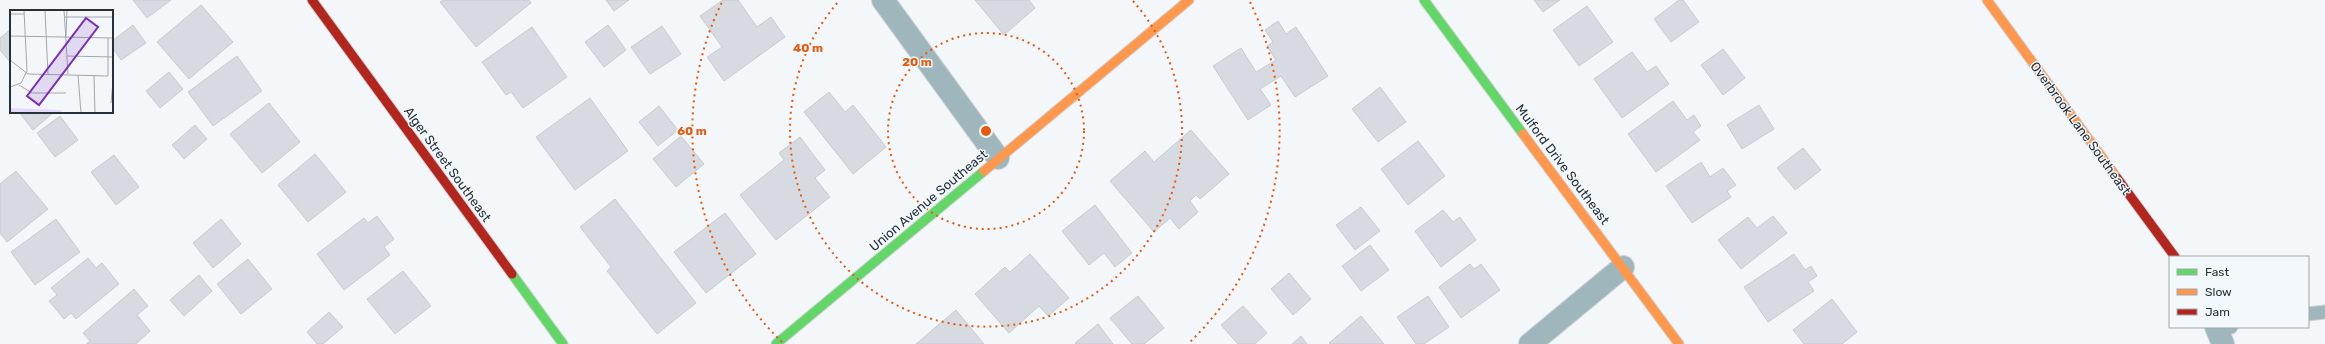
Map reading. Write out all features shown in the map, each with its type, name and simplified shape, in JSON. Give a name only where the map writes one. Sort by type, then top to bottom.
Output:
[{"type":"street","name":"Alger Street Southeast","points":[[312,0],[563,344]]},
{"type":"street","points":[[882,0],[998,158]]},
{"type":"street","name":"Union Avenue Southeast","points":[[776,344],[1189,0]]},
{"type":"street","name":"Mulford Drive Southeast","points":[[1424,0],[1679,344]]},
{"type":"street","name":"Overbrook Lane Southeast","points":[[1987,0],[2174,256]]},
{"type":"street","points":[[1530,344],[1623,267]]},
{"type":"lane","points":[[2309,314],[2325,312]]},
{"type":"building","points":[[133,0],[171,0],[147,18]]},
{"type":"building","points":[[443,0],[529,0],[531,3],[476,47],[440,2]]},
{"type":"building","points":[[606,0],[629,0],[614,11]]},
{"type":"building","points":[[723,0],[738,0],[757,27],[771,17],[785,37],[724,81],[707,57],[722,47],[700,16]]},
{"type":"building","points":[[975,0],[1029,0],[1035,8],[1004,35]]},
{"type":"building","points":[[1534,0],[1560,0],[1543,12]]},
{"type":"building","points":[[1679,0],[1683,0],[1699,22],[1671,42],[1654,19]]},
{"type":"building","points":[[201,5],[233,42],[189,79],[157,42]]},
{"type":"building","points":[[1587,6],[1613,42],[1579,66],[1553,30]]},
{"type":"building","points":[[1278,21],[1286,34],[1296,27],[1328,76],[1295,97],[1281,76],[1260,89],[1271,105],[1248,120],[1213,66],[1241,48],[1256,72],[1276,60],[1267,46],[1273,42],[1265,30]]},
{"type":"building","points":[[133,25],[146,43],[121,60],[113,48],[113,40]]},
{"type":"building","points":[[608,25],[626,50],[604,67],[585,42]]},
{"type":"building","points":[[662,26],[681,54],[650,74],[631,47]]},
{"type":"building","points":[[532,27],[567,77],[523,108],[511,92],[506,95],[482,62]]},
{"type":"building","points":[[10,30],[10,62],[0,50],[0,38]]},
{"type":"building","points":[[1723,49],[1745,78],[1723,95],[1701,65]]},
{"type":"building","points":[[1632,52],[1647,72],[1656,66],[1669,84],[1622,118],[1594,79]]},
{"type":"building","points":[[237,56],[262,91],[213,126],[188,92]]},
{"type":"building","points":[[169,72],[183,89],[160,108],[146,91]]},
{"type":"building","points":[[1380,87],[1406,122],[1378,142],[1352,109]]},
{"type":"building","points":[[829,92],[845,112],[853,105],[886,147],[853,174],[804,112]]},
{"type":"building","points":[[590,98],[628,151],[575,190],[536,137]]},
{"type":"building","points":[[1673,101],[1687,120],[1694,115],[1701,126],[1693,132],[1700,140],[1656,172],[1628,134]]},
{"type":"building","points":[[269,103],[300,142],[262,173],[230,134]]},
{"type":"building","points":[[1759,105],[1774,129],[1742,149],[1727,125]]},
{"type":"building","points":[[659,106],[678,130],[658,146],[639,122]]},
{"type":"building","points":[[20,113],[53,113],[33,130]]},
{"type":"building","points":[[60,116],[78,140],[55,157],[37,133]]},
{"type":"building","points":[[195,125],[207,139],[184,159],[172,145]]},
{"type":"building","points":[[1191,130],[1229,174],[1200,199],[1196,195],[1190,201],[1198,212],[1179,229],[1170,218],[1154,232],[1110,181],[1145,151],[1154,162]]},
{"type":"building","points":[[681,136],[704,164],[676,187],[653,159]]},
{"type":"building","points":[[800,137],[825,170],[815,178],[830,197],[776,240],[740,195],[784,160],[779,153]]},
{"type":"building","points":[[1418,141],[1445,176],[1408,205],[1381,169]]},
{"type":"building","points":[[1803,148],[1821,170],[1795,190],[1777,168]]},
{"type":"building","points":[[315,154],[346,192],[308,222],[278,185]]},
{"type":"building","points":[[114,155],[139,187],[116,205],[91,172]]},
{"type":"building","points":[[1701,162],[1710,177],[1723,168],[1736,185],[1727,191],[1731,197],[1692,223],[1666,186]]},
{"type":"building","points":[[16,171],[48,209],[7,242],[0,233],[0,184]]},
{"type":"building","points":[[615,199],[696,303],[657,334],[607,271],[611,267],[580,227]]},
{"type":"building","points":[[1095,205],[1132,253],[1115,267],[1104,253],[1089,265],[1062,231]]},
{"type":"building","points":[[1361,207],[1380,231],[1355,250],[1336,225]]},
{"type":"building","points":[[1443,210],[1453,222],[1460,217],[1476,240],[1441,267],[1415,231]]},
{"type":"building","points":[[725,213],[756,254],[706,293],[674,252]]},
{"type":"building","points":[[377,216],[394,239],[384,247],[390,255],[344,290],[317,254],[364,218],[368,223]]},
{"type":"building","points":[[1773,216],[1787,233],[1741,269],[1718,240],[1748,217],[1757,228]]},
{"type":"building","points":[[56,219],[80,252],[35,285],[11,252]]},
{"type":"building","points":[[221,219],[241,244],[213,268],[193,243]]},
{"type":"building","points":[[1370,245],[1389,270],[1361,291],[1342,266]]},
{"type":"building","points":[[1030,254],[1069,298],[1048,316],[1039,306],[1009,333],[975,294],[1005,267],[1010,272]]},
{"type":"building","points":[[1794,254],[1805,270],[1811,266],[1817,276],[1808,282],[1814,291],[1768,322],[1744,287]]},
{"type":"building","points":[[88,258],[96,268],[102,263],[119,284],[76,319],[71,313],[64,319],[49,301],[57,295],[51,288]]},
{"type":"building","points":[[248,259],[272,289],[241,314],[217,284]]},
{"type":"building","points":[[1470,264],[1474,269],[1481,264],[1500,290],[1461,318],[1439,287]]},
{"type":"building","points":[[403,271],[431,306],[395,334],[367,299]]},
{"type":"building","points":[[1289,273],[1311,299],[1293,315],[1271,289]]},
{"type":"building","points":[[199,275],[212,291],[184,316],[170,300]]},
{"type":"building","points":[[134,289],[148,306],[137,315],[150,331],[136,344],[86,344],[90,341],[83,333]]},
{"type":"building","points":[[1138,296],[1164,328],[1144,344],[1132,344],[1110,318]]},
{"type":"building","points":[[1428,296],[1449,327],[1424,344],[1416,344],[1397,317]]},
{"type":"building","points":[[1832,299],[1857,332],[1842,344],[1804,344],[1793,330]]},
{"type":"building","points":[[1243,306],[1267,333],[1255,344],[1238,344],[1221,325]]},
{"type":"building","points":[[956,310],[984,344],[916,344]]},
{"type":"building","points":[[329,312],[343,327],[323,344],[317,344],[307,332]]},
{"type":"building","points":[[1361,316],[1384,344],[1329,343]]},
{"type":"building","points":[[1098,324],[1113,344],[1075,343]]},
{"type":"building","points":[[1301,336],[1307,344],[1292,344]]},
{"type":"traffic: fast","points":[[1424,0],[1523,134]]},
{"type":"traffic: fast","points":[[776,344],[984,171]]},
{"type":"traffic: fast","points":[[512,274],[563,344]]},
{"type":"traffic: slow","points":[[984,171],[1189,0]]},
{"type":"traffic: slow","points":[[1987,0],[2117,178]]},
{"type":"traffic: slow","points":[[1523,134],[1679,344]]},
{"type":"traffic: jam","points":[[312,0],[512,274]]},
{"type":"traffic: jam","points":[[2117,178],[2174,256]]}]
